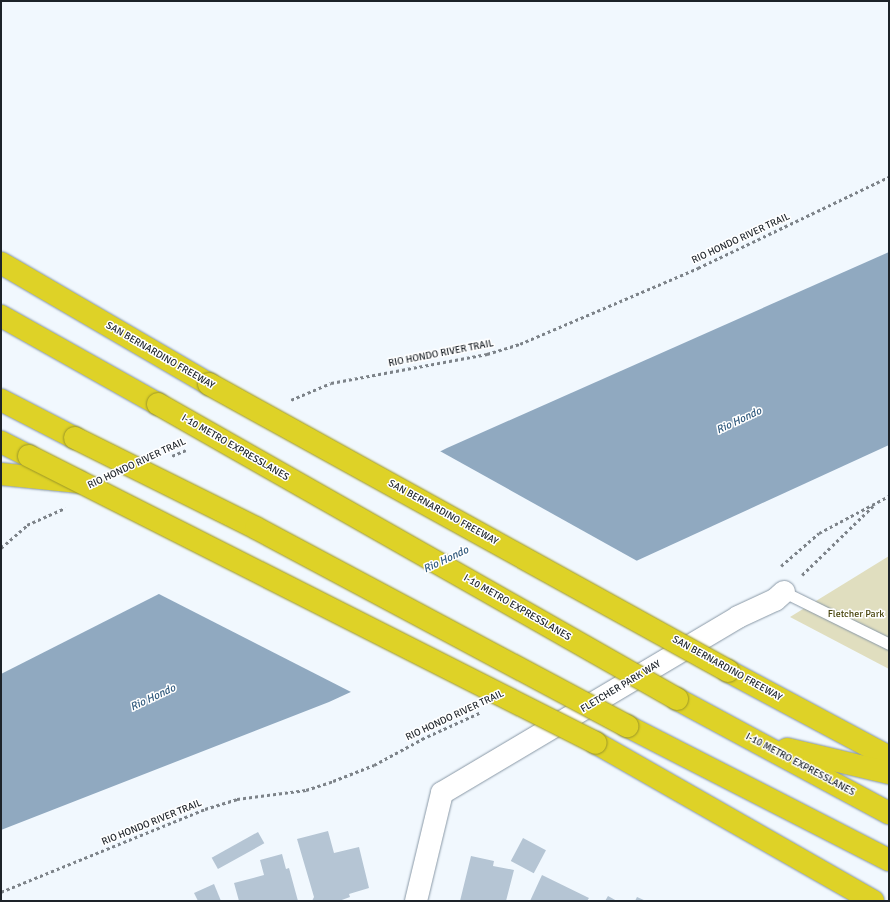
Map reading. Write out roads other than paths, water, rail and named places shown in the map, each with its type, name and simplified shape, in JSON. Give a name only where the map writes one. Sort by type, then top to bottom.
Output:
[{"type":"highway","name":"SAN BERNARDINO FREEWAY","points":[[1,263],[209,384],[889,757]]},
{"type":"highway","name":"I-10 METRO EXPRESSLANES","points":[[1,316],[677,699],[889,813]]},
{"type":"highway","points":[[1,400],[256,528],[627,726],[889,860]]},
{"type":"highway","points":[[1,442],[84,482],[596,743],[873,901]]},
{"type":"highway","points":[[1,474],[84,482]]},
{"type":"highway","points":[[757,742],[889,774]]},
{"type":"street","name":"FLETCHER PARK WAY","points":[[416,901],[442,793],[738,617],[775,600],[784,592]]},
{"type":"lane","points":[[784,592],[889,644]]},
{"type":"water","name":"Rio Hondo","points":[[889,252],[889,445],[329,702],[1,830],[1,674],[447,448]]},
{"type":"park label","name":"Fletcher Park","points":[[856,615]]}]
